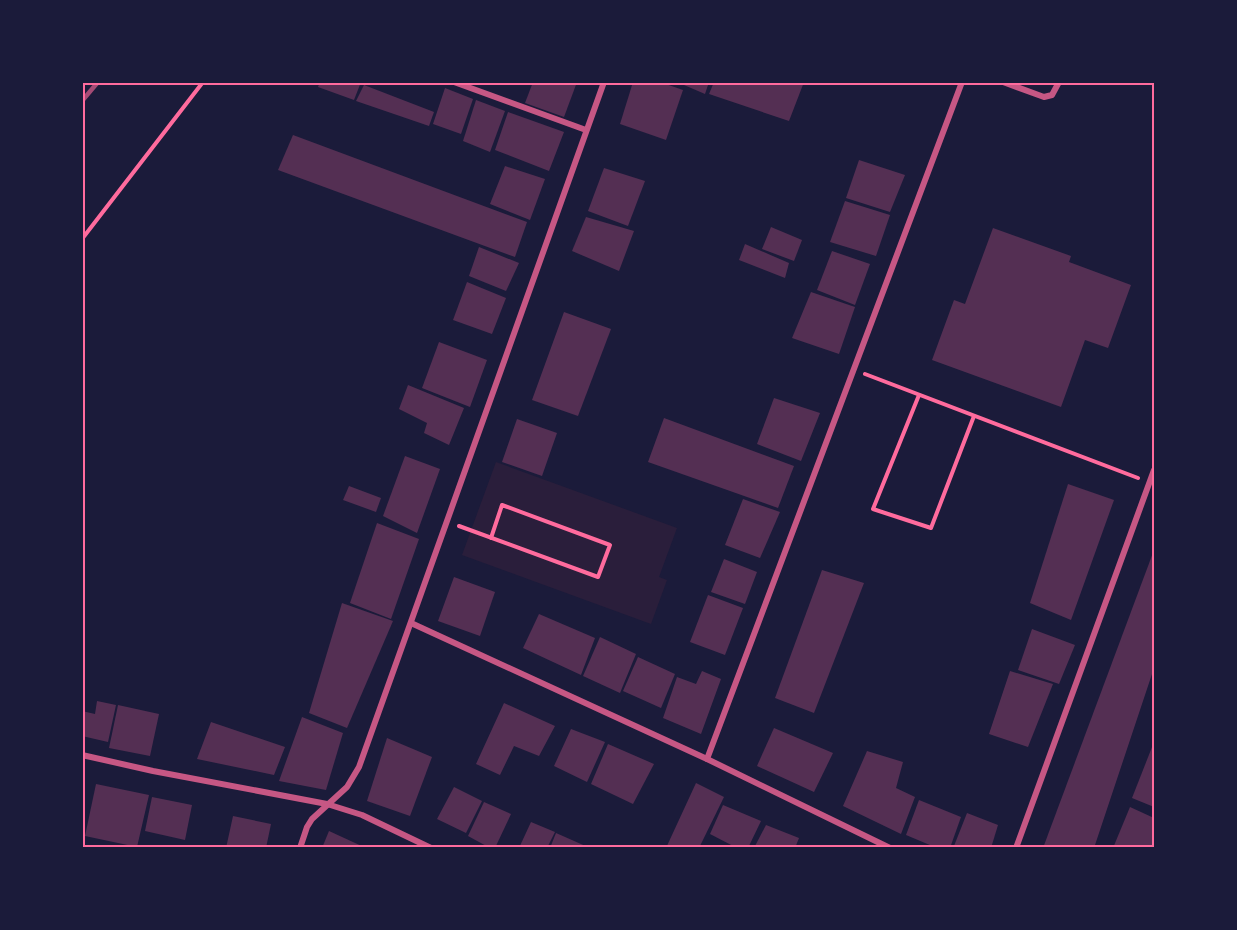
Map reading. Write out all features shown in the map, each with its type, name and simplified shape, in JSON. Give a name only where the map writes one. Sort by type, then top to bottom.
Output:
[{"type":"street","points":[[454,82],[586,130]]},
{"type":"street","points":[[300,848],[307,827],[327,804],[348,787],[359,767],[603,82]]},
{"type":"street","points":[[707,759],[962,82]]},
{"type":"street","points":[[1003,82],[1044,97],[1052,95],[1059,82]]},
{"type":"street","points":[[1016,848],[1155,470]]},
{"type":"street","points":[[411,623],[707,759],[890,848]]},
{"type":"street","points":[[82,755],[327,804],[362,815],[431,848]]},
{"type":"path","points":[[82,239],[203,82]]},
{"type":"path","points":[[854,370],[1150,483]]},
{"type":"path","points":[[919,395],[873,509],[932,528],[974,416]]},
{"type":"path","points":[[447,522],[598,578],[610,545],[502,505],[491,538]]},
{"type":"shaded area","points":[[496,462],[677,528],[659,577],[667,580],[651,624],[462,555]]},
{"type":"building","points":[[320,82],[361,82],[354,100],[318,87]]},
{"type":"building","points":[[533,82],[577,82],[564,117],[525,103]]},
{"type":"building","points":[[633,82],[660,82],[683,90],[666,140],[620,124]]},
{"type":"building","points":[[677,82],[709,82],[705,94]]},
{"type":"building","points":[[714,82],[804,82],[789,121],[709,94]]},
{"type":"building","points":[[364,85],[434,112],[429,126],[356,101]]},
{"type":"building","points":[[445,88],[473,99],[461,134],[433,124]]},
{"type":"building","points":[[476,100],[505,111],[490,152],[463,141]]},
{"type":"building","points":[[508,112],[564,132],[549,171],[495,150]]},
{"type":"building","points":[[293,135],[527,222],[515,257],[278,170]]},
{"type":"building","points":[[859,160],[905,175],[890,212],[846,198]]},
{"type":"building","points":[[505,166],[545,179],[530,220],[490,204]]},
{"type":"building","points":[[604,168],[645,181],[628,226],[588,211]]},
{"type":"building","points":[[845,201],[890,215],[876,256],[830,242]]},
{"type":"building","points":[[586,217],[634,231],[619,271],[572,251]]},
{"type":"building","points":[[771,227],[802,240],[794,261],[762,249]]},
{"type":"building","points":[[993,228],[1071,256],[1069,262],[1131,285],[1108,348],[1085,340],[1061,407],[932,360],[954,300],[965,304]]},
{"type":"building","points":[[745,244],[789,263],[785,278],[739,260]]},
{"type":"building","points":[[479,247],[519,263],[506,291],[469,276]]},
{"type":"building","points":[[832,251],[870,264],[855,305],[817,290]]},
{"type":"building","points":[[467,282],[506,298],[492,334],[453,320]]},
{"type":"building","points":[[811,292],[855,307],[839,354],[792,338]]},
{"type":"building","points":[[564,312],[611,329],[578,416],[532,400]]},
{"type":"building","points":[[439,342],[487,360],[470,407],[422,388]]},
{"type":"building","points":[[408,385],[464,408],[449,445],[424,433],[427,423],[399,409]]},
{"type":"building","points":[[774,398],[820,413],[801,461],[757,444]]},
{"type":"building","points":[[664,418],[794,466],[778,508],[648,462]]},
{"type":"building","points":[[517,419],[557,433],[542,476],[502,462]]},
{"type":"building","points":[[405,456],[440,469],[417,533],[383,516]]},
{"type":"building","points":[[1068,484],[1114,500],[1071,620],[1030,603]]},
{"type":"building","points":[[349,486],[381,498],[376,512],[343,500]]},
{"type":"building","points":[[743,499],[780,512],[760,558],[725,545]]},
{"type":"building","points":[[377,523],[419,539],[391,619],[350,603]]},
{"type":"building","points":[[1154,550],[1154,668],[1094,848],[1043,848]]},
{"type":"building","points":[[724,559],[757,572],[745,604],[711,592]]},
{"type":"building","points":[[822,570],[864,583],[814,713],[775,698]]},
{"type":"building","points":[[454,577],[495,592],[480,636],[438,621]]},
{"type":"building","points":[[708,595],[743,608],[725,655],[690,642]]},
{"type":"building","points":[[342,603],[393,621],[347,728],[309,713]]},
{"type":"building","points":[[539,614],[595,638],[581,675],[523,648]]},
{"type":"building","points":[[1032,629],[1075,645],[1059,684],[1018,670]]},
{"type":"building","points":[[600,637],[636,654],[620,693],[583,676]]},
{"type":"building","points":[[638,657],[675,674],[661,708],[623,691]]},
{"type":"building","points":[[702,671],[721,679],[701,734],[663,718],[677,677],[696,684]]},
{"type":"building","points":[[1010,671],[1053,684],[1028,747],[989,734]]},
{"type":"building","points":[[97,701],[116,705],[108,742],[82,736],[82,711],[95,714]]},
{"type":"building","points":[[504,703],[555,726],[539,756],[514,746],[500,775],[476,764]]},
{"type":"building","points":[[118,705],[159,714],[150,756],[109,748]]},
{"type":"building","points":[[302,717],[343,733],[326,790],[279,781]]},
{"type":"building","points":[[211,722],[285,747],[274,775],[197,759]]},
{"type":"building","points":[[774,728],[833,753],[814,792],[757,766]]},
{"type":"building","points":[[571,729],[605,742],[587,782],[554,766]]},
{"type":"building","points":[[387,738],[432,757],[410,816],[367,801]]},
{"type":"building","points":[[1154,742],[1154,807],[1132,798]]},
{"type":"building","points":[[608,744],[654,764],[633,804],[591,784]]},
{"type":"building","points":[[867,751],[903,762],[896,788],[915,797],[901,834],[843,806]]},
{"type":"building","points":[[696,783],[724,797],[699,848],[666,848]]},
{"type":"building","points":[[96,784],[149,795],[137,847],[85,836]]},
{"type":"building","points":[[454,787],[482,801],[466,833],[437,819]]},
{"type":"building","points":[[152,797],[192,805],[185,840],[145,831]]},
{"type":"building","points":[[919,800],[961,817],[950,848],[937,848],[906,835]]},
{"type":"building","points":[[484,802],[511,814],[495,848],[490,848],[468,836]]},
{"type":"building","points":[[723,805],[761,821],[748,848],[737,848],[710,834]]},
{"type":"building","points":[[1130,807],[1154,818],[1154,848],[1113,848]]},
{"type":"building","points":[[967,813],[998,825],[991,848],[954,846]]},
{"type":"building","points":[[233,816],[271,824],[266,848],[226,848]]},
{"type":"building","points":[[531,822],[555,832],[547,848],[519,848]]},
{"type":"building","points":[[766,825],[799,838],[795,848],[754,848]]},
{"type":"building","points":[[329,831],[366,848],[322,848]]},
{"type":"building","points":[[556,833],[590,848],[550,848]]},
{"type":"railway","points":[[82,101],[98,82]]}]
